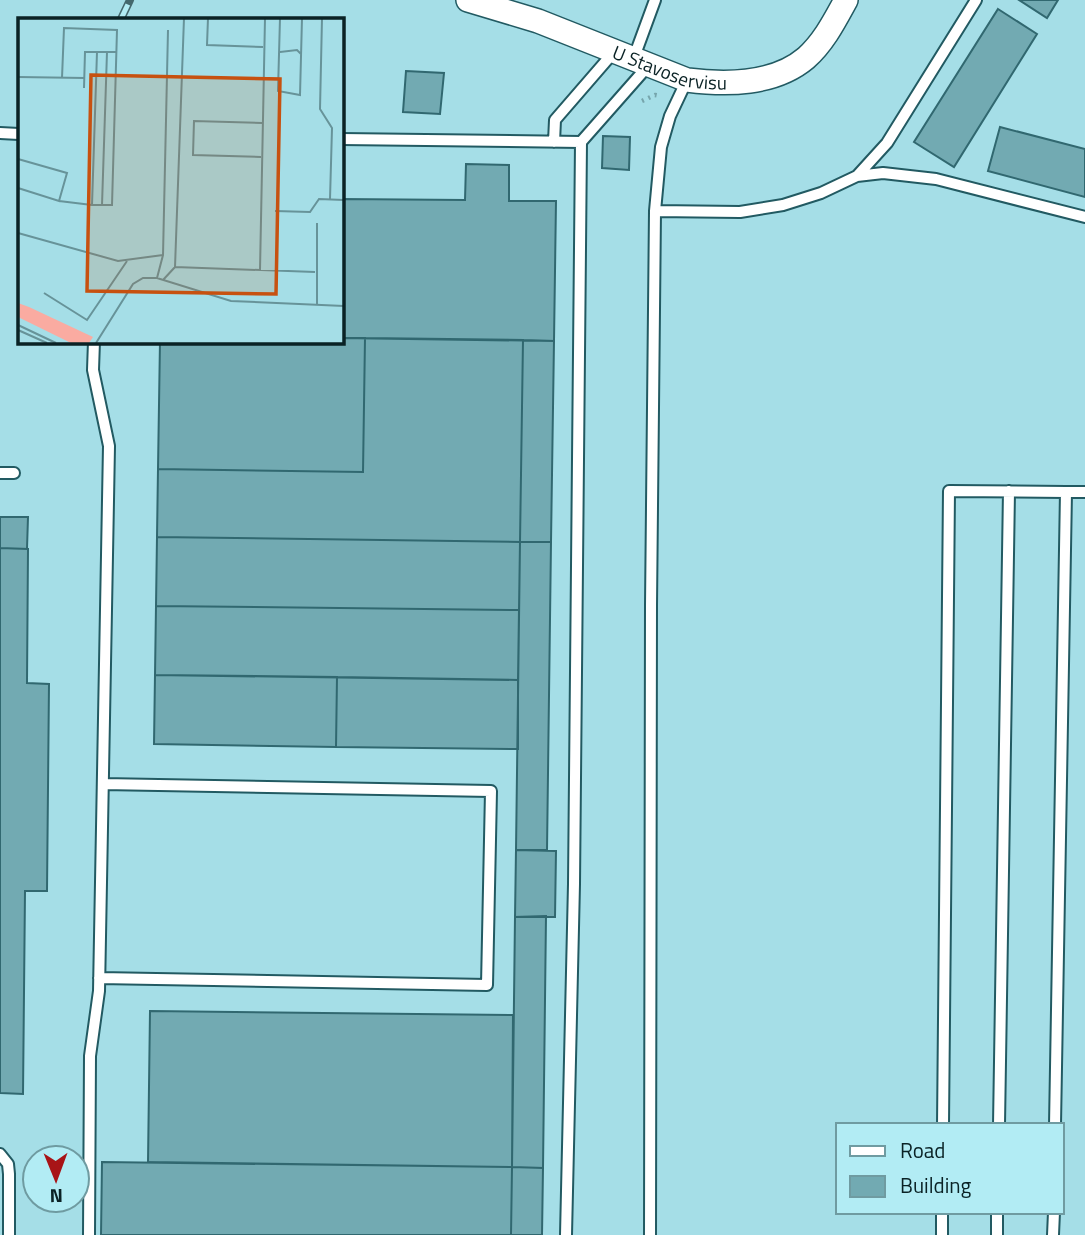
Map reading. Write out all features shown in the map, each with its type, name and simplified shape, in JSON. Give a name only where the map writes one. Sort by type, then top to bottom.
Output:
[{"type":"street","name":"U Stavoservisu","points":[[468,0],[538,21],[687,80],[711,83],[766,78],[806,58],[822,40],[846,0]]},
{"type":"lane","points":[[566,1235],[574,884],[581,142],[631,60],[655,0]]},
{"type":"lane","points":[[857,176],[887,143],[976,0]]},
{"type":"lane","points":[[554,142],[555,120],[631,60]]},
{"type":"lane","points":[[650,1235],[655,211],[661,147],[670,116],[687,80]]},
{"type":"lane","points":[[0,133],[18,134]]},
{"type":"lane","points":[[343,139],[581,142]]},
{"type":"lane","points":[[655,211],[740,212],[783,205],[821,193],[857,176],[883,173],[936,179],[1085,217]]},
{"type":"lane","points":[[89,1235],[90,1056],[99,978],[109,446],[93,370],[94,343]]},
{"type":"lane","points":[[0,473],[14,473]]},
{"type":"lane","points":[[943,1123],[949,491],[1085,492]]},
{"type":"lane","points":[[999,1123],[1009,491]]},
{"type":"lane","points":[[1055,1123],[1066,492]]},
{"type":"lane","points":[[99,978],[487,985],[491,791],[103,784]]},
{"type":"lane","points":[[0,1154],[8,1164],[9,1235]]},
{"type":"lane","points":[[942,1214],[942,1235]]},
{"type":"lane","points":[[997,1214],[997,1235]]},
{"type":"lane","points":[[1053,1235],[1054,1214]]},
{"type":"building","points":[[1019,0],[1058,0],[1047,18]]},
{"type":"building","points":[[998,9],[1037,34],[954,167],[914,142]]},
{"type":"building","points":[[406,71],[444,73],[440,114],[403,112]]},
{"type":"building","points":[[1000,127],[1085,149],[1085,197],[988,171]]},
{"type":"building","points":[[603,136],[630,137],[629,170],[602,168]]},
{"type":"building","points":[[466,164],[509,165],[509,201],[556,201],[554,341],[343,338],[343,199],[465,200]]},
{"type":"building","points":[[343,338],[365,338],[363,472],[158,469],[160,343],[343,343]]},
{"type":"building","points":[[365,338],[523,340],[520,542],[157,537],[158,469],[363,472]]},
{"type":"building","points":[[523,340],[554,341],[551,542],[520,542]]},
{"type":"building","points":[[0,517],[28,517],[27,549],[0,548]]},
{"type":"building","points":[[157,537],[520,542],[519,610],[156,606]]},
{"type":"building","points":[[520,542],[551,542],[547,850],[516,850]]},
{"type":"building","points":[[0,548],[28,549],[27,683],[49,684],[47,891],[25,891],[23,1094],[0,1093]]},
{"type":"building","points":[[156,606],[519,610],[518,680],[155,675]]},
{"type":"building","points":[[155,675],[337,677],[336,747],[154,744]]},
{"type":"building","points":[[337,677],[518,680],[518,749],[336,747]]},
{"type":"building","points":[[516,850],[556,851],[555,917],[515,917]]},
{"type":"building","points":[[546,916],[543,1168],[512,1167],[515,917]]},
{"type":"building","points":[[150,1011],[513,1015],[512,1167],[148,1162]]},
{"type":"building","points":[[102,1162],[512,1167],[511,1235],[101,1235]]},
{"type":"building","points":[[512,1167],[543,1168],[542,1235],[511,1235]]},
{"type":"railway","points":[[121,18],[130,0]]}]
